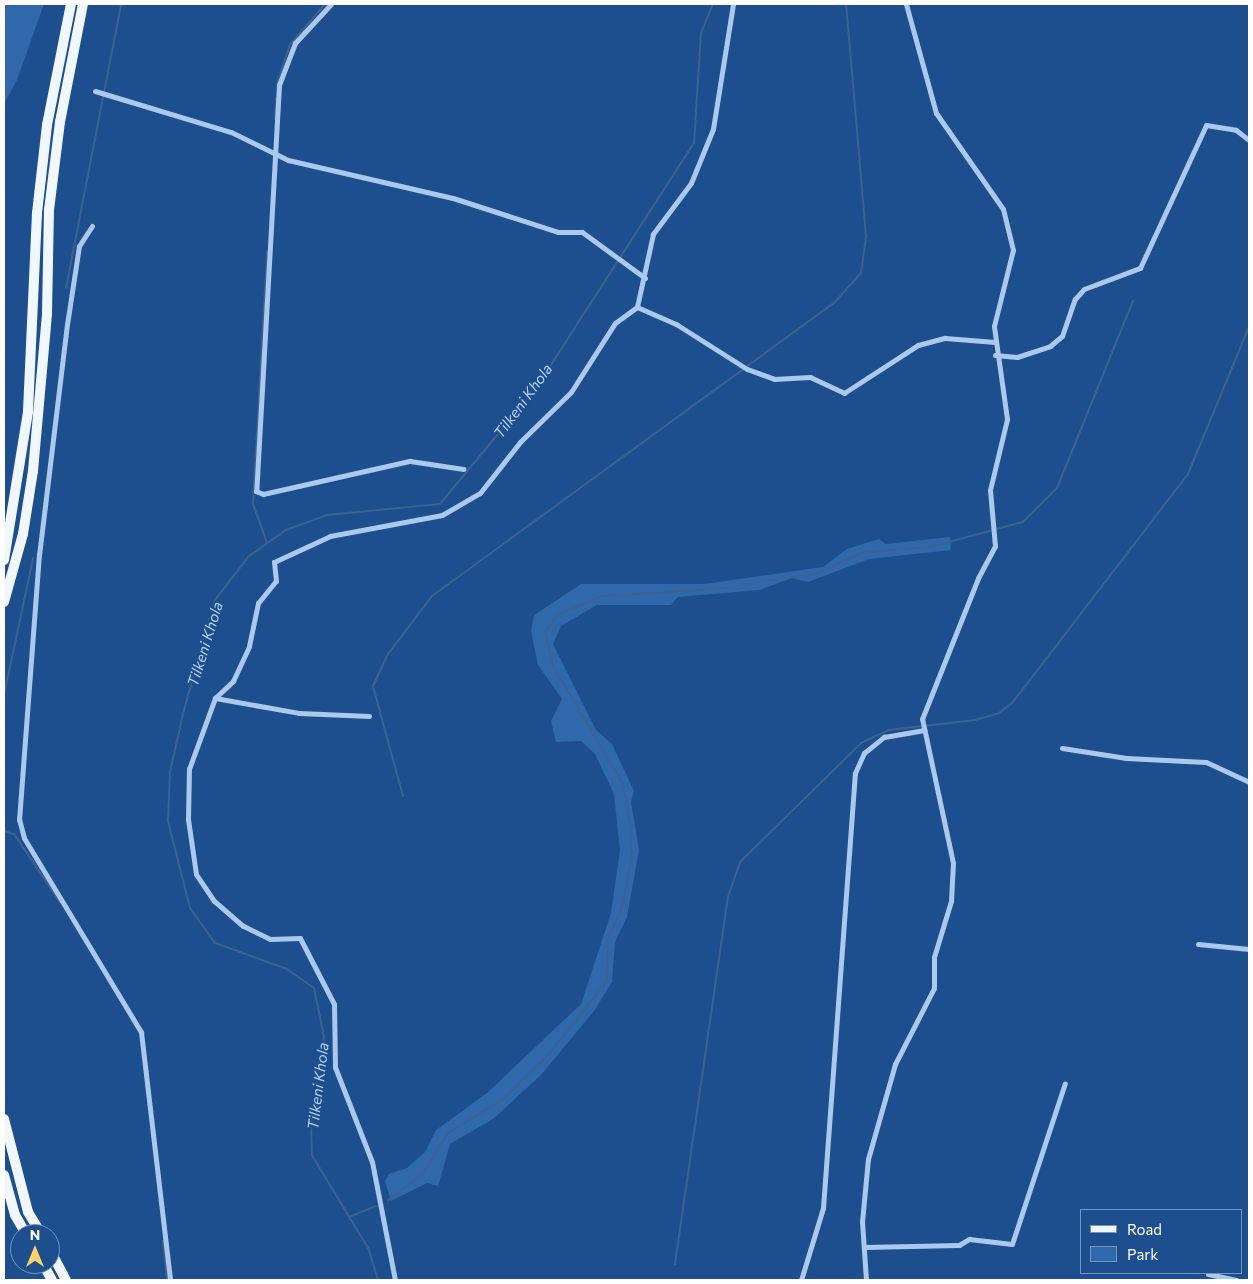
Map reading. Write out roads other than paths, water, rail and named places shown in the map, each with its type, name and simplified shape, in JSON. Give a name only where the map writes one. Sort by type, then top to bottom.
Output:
[{"type":"main road","points":[[4,560],[28,412],[37,213],[47,125],[71,4]]},
{"type":"main road","points":[[4,602],[23,534],[33,471],[47,313],[49,210],[68,67],[83,4]]},
{"type":"main road","points":[[4,1120],[28,1212],[35,1224]]},
{"type":"main road","points":[[4,1175],[15,1216],[20,1224]]},
{"type":"main road","points":[[60,1269],[66,1280]]},
{"type":"street","points":[[331,4],[295,43],[285,62],[276,154],[256,491],[263,494],[410,461],[463,469]]},
{"type":"street","points":[[395,1280],[388,1258],[382,1196],[335,1066],[334,1004],[300,938],[270,939],[243,926],[214,901],[196,874],[188,819],[189,769],[215,698],[233,681],[249,646],[258,603],[276,581],[274,562],[330,536],[442,515],[480,493],[520,442],[571,392],[616,323],[637,307],[646,278],[653,234],[691,183],[713,129],[733,4]]},
{"type":"street","points":[[866,1280],[864,1247],[868,1159],[895,1064],[934,988],[934,957],[946,927],[955,878],[922,719],[996,537],[990,490],[1007,419],[1004,381],[995,355],[996,307],[1012,266],[1010,224],[936,112],[906,4]]},
{"type":"street","points":[[96,91],[232,132],[276,154],[453,198],[558,232],[582,232],[646,278]]},
{"type":"street","points":[[995,355],[1017,357],[1050,346],[1062,336],[1074,299],[1084,289],[1140,268],[1206,125],[1236,130],[1249,140]]},
{"type":"street","points":[[92,226],[79,246],[67,324],[38,554],[19,820],[24,838],[141,1032],[170,1280]]},
{"type":"street","points":[[637,307],[676,324],[747,369],[774,379],[810,377],[844,392],[918,345],[945,338],[995,342]]},
{"type":"street","points":[[215,698],[299,714],[369,716]]},
{"type":"street","points":[[801,1280],[823,1208],[855,773],[864,753],[884,737],[924,730]]},
{"type":"street","points":[[1062,748],[1126,758],[1206,762],[1249,782]]},
{"type":"street","points":[[1198,944],[1249,949]]},
{"type":"street","points":[[864,1247],[958,1245],[969,1239],[1012,1244],[1065,1083]]},
{"type":"street","points":[[1208,1274],[1236,1280]]},
{"type":"waterway","points":[[66,288],[121,4]]},
{"type":"waterway","points":[[277,84],[289,46],[325,4]]},
{"type":"waterway","name":"Tilkeni Khola","points":[[378,1280],[368,1248],[312,1155],[311,1121],[324,1037],[314,988],[287,969],[215,943],[190,908],[168,821],[170,772],[184,710],[215,600],[249,556],[286,530],[327,515],[440,504],[536,388],[694,143],[701,33],[713,4]]},
{"type":"waterway","points":[[403,796],[373,686],[388,654],[432,596],[834,303],[861,273],[866,236],[846,4]]},
{"type":"waterway","points":[[275,119],[276,98]]},
{"type":"waterway","points":[[267,251],[253,504],[267,543]]},
{"type":"waterway","points":[[388,1200],[423,1174],[447,1134],[503,1099],[549,1054],[607,981],[608,939],[622,908],[632,858],[630,823],[623,784],[554,668],[545,633],[557,615],[603,596],[718,589],[817,573],[862,553],[934,546],[1023,522],[1057,488],[1133,301]]},
{"type":"waterway","points":[[675,1264],[728,897],[740,862],[861,743],[889,730],[975,720],[999,713],[1013,702],[1188,474],[1249,327]]},
{"type":"waterway","points":[[4,695],[33,558]]},
{"type":"waterway","points":[[4,831],[14,834],[60,902]]},
{"type":"waterway","points":[[349,1217],[376,1206]]},
{"type":"waterway","points":[[163,1241],[167,1280]]}]
